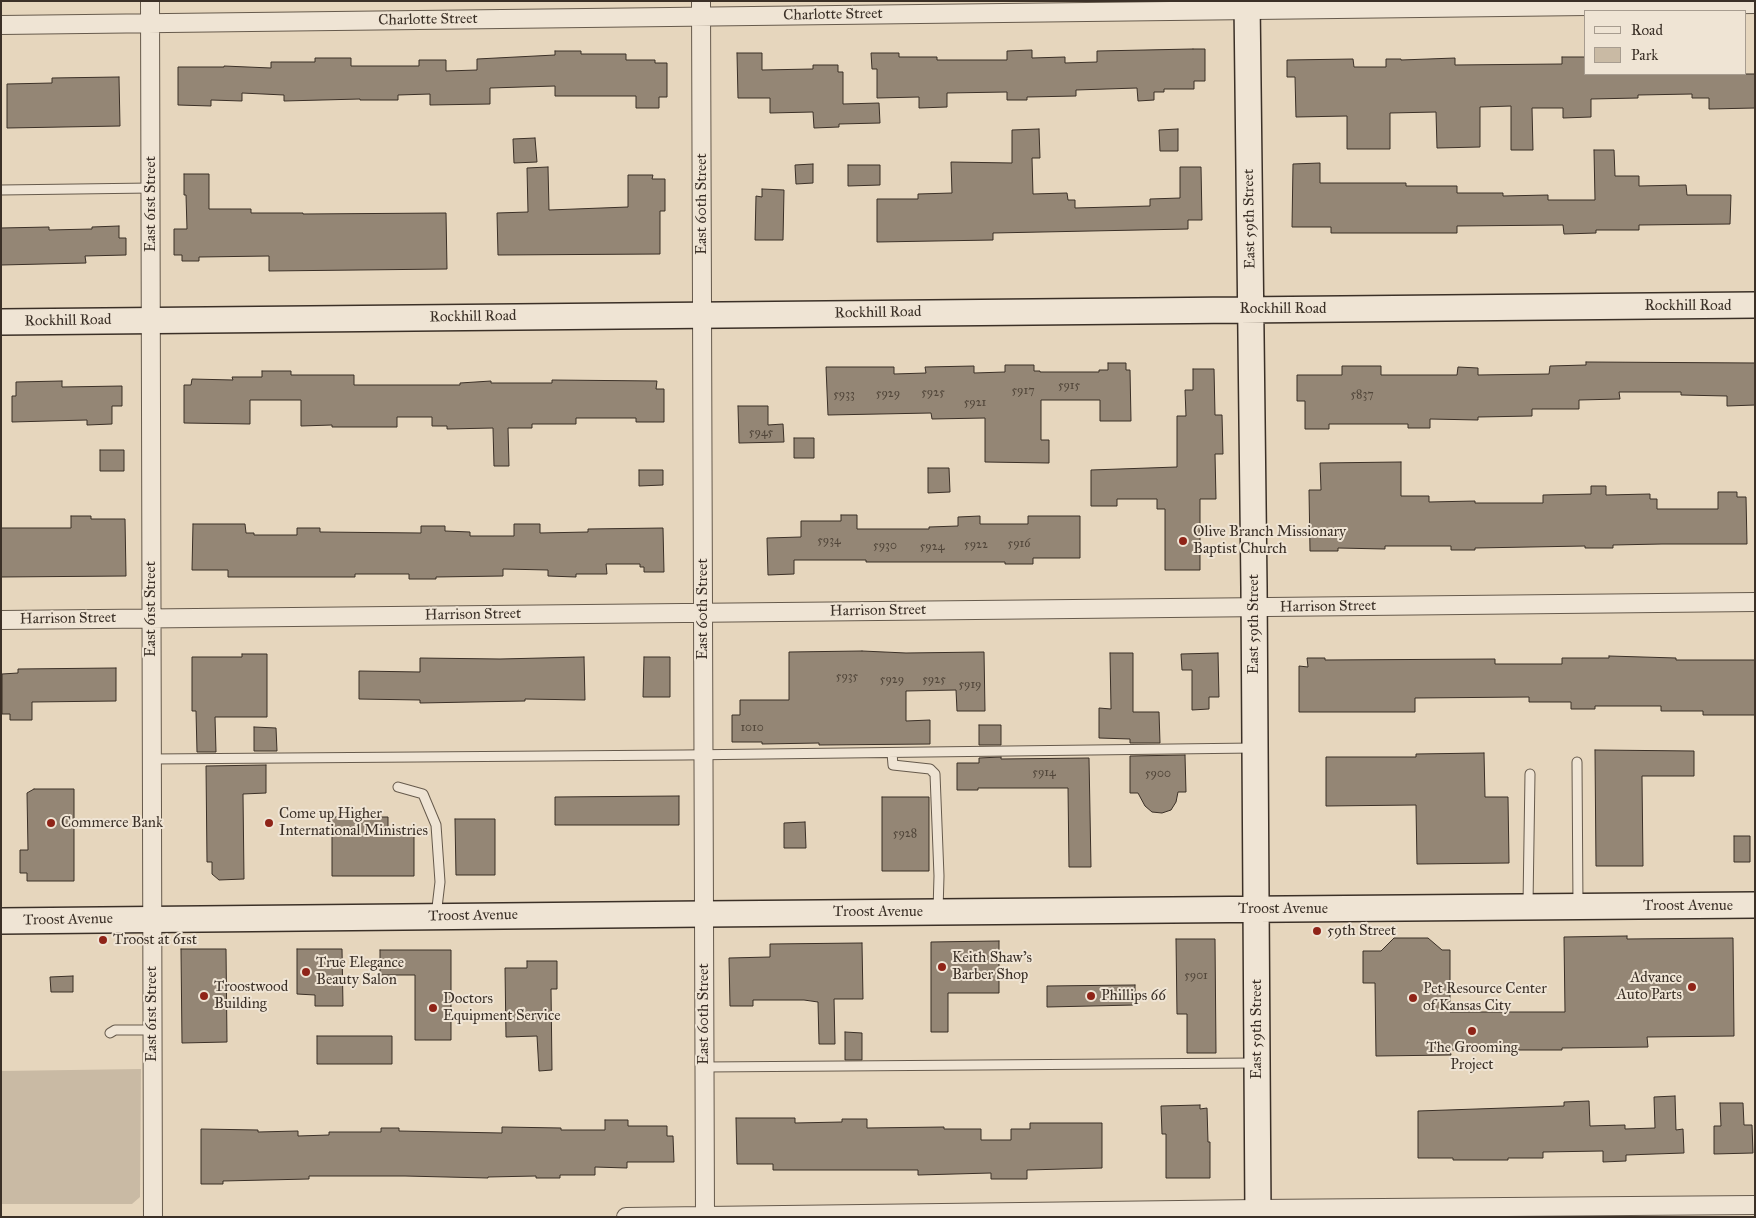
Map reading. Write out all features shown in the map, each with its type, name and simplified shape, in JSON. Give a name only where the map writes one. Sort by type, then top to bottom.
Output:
[{"type":"main road","name":"East 59th Street","points":[[1247,6],[1257,909],[1258,1213]]},
{"type":"main road","name":"Rockhill Road","points":[[1,322],[1755,305]]},
{"type":"main road","name":"Troost Avenue","points":[[1,922],[436,916],[1755,905]]},
{"type":"street","name":"East 61st Street","points":[[150,1],[153,1217]]},
{"type":"street","name":"Charlotte Street","points":[[1,25],[701,9],[1755,4]]},
{"type":"street","name":"East 60th Street","points":[[701,9],[705,1216]]},
{"type":"street","name":"Harrison Street","points":[[1,620],[1755,602]]},
{"type":"street","points":[[626,1217],[1258,1213],[1755,1205]]},
{"type":"lane","points":[[1,190],[151,188]]},
{"type":"lane","points":[[152,759],[704,755],[1255,748]]},
{"type":"lane","points":[[892,753],[893,765],[930,769],[936,774],[938,912]]},
{"type":"lane","points":[[1577,762],[1578,906]]},
{"type":"lane","points":[[1528,907],[1530,774]]},
{"type":"lane","points":[[398,787],[423,794],[436,824],[440,882],[436,916]]},
{"type":"lane","points":[[110,1034],[116,1030],[152,1030]]},
{"type":"lane","points":[[705,1067],[1257,1063]]},
{"type":"green space","points":[[141,1069],[140,1197],[132,1204],[1,1204],[1,1071]]},
{"type":"building","points":[[1205,49],[1205,81],[1194,81],[1194,89],[1164,89],[1164,92],[1154,92],[1154,100],[1138,101],[1137,88],[1076,90],[1076,96],[1027,97],[1027,100],[1007,100],[1007,92],[947,93],[947,107],[919,108],[919,97],[877,98],[877,69],[872,69],[871,53],[899,53],[899,57],[937,57],[937,60],[1007,60],[1007,51],[1032,50],[1032,58],[1065,57],[1065,63],[1097,62],[1097,51]]},
{"type":"building","points":[[555,51],[581,51],[581,54],[626,54],[626,60],[655,60],[655,63],[667,63],[667,97],[659,97],[659,108],[636,108],[636,96],[555,96],[555,86],[490,88],[490,104],[430,105],[430,94],[398,95],[398,100],[284,101],[284,95],[242,93],[242,101],[211,100],[211,106],[178,105],[178,67],[271,68],[271,62],[315,62],[315,58],[351,58],[351,66],[419,66],[419,60],[446,60],[446,71],[477,70],[477,59],[555,55]]},
{"type":"building","points":[[737,53],[762,53],[762,70],[813,69],[813,65],[838,65],[838,72],[843,72],[843,104],[879,103],[880,123],[839,124],[839,127],[814,128],[813,112],[770,113],[770,98],[738,98]]},
{"type":"building","points":[[1562,57],[1584,57],[1584,75],[1755,74],[1755,108],[1709,109],[1709,98],[1692,98],[1692,94],[1638,95],[1638,98],[1591,99],[1591,117],[1563,118],[1563,108],[1532,108],[1533,150],[1511,150],[1511,106],[1480,107],[1480,147],[1437,148],[1436,112],[1390,113],[1390,149],[1347,149],[1347,116],[1296,117],[1295,77],[1287,77],[1287,60],[1353,59],[1354,67],[1386,67],[1386,59],[1455,58],[1455,65],[1562,64]]},
{"type":"building","points":[[119,77],[120,126],[7,128],[7,84],[52,83],[52,78]]},
{"type":"building","points":[[1039,129],[1040,158],[1032,158],[1033,194],[1067,193],[1068,200],[1075,200],[1075,208],[1150,206],[1150,199],[1180,198],[1180,167],[1201,167],[1202,220],[1188,220],[1188,229],[993,233],[993,240],[877,242],[877,199],[918,199],[918,194],[952,193],[951,162],[1012,163],[1012,130]]},
{"type":"building","points":[[1178,129],[1178,151],[1160,151],[1159,130]]},
{"type":"building","points":[[535,138],[537,162],[514,163],[513,139]]},
{"type":"building","points":[[1594,150],[1614,150],[1615,176],[1639,176],[1639,186],[1686,185],[1687,195],[1731,195],[1730,224],[1639,225],[1639,230],[1596,230],[1596,233],[1564,234],[1563,225],[1457,226],[1457,233],[1331,233],[1331,227],[1292,227],[1293,164],[1320,163],[1320,183],[1406,183],[1406,186],[1457,186],[1457,193],[1503,193],[1503,196],[1548,195],[1548,200],[1595,200]]},
{"type":"building","points":[[813,164],[813,183],[796,184],[795,165]]},
{"type":"building","points":[[848,165],[880,165],[880,185],[848,186]]},
{"type":"building","points":[[548,167],[549,210],[628,207],[628,175],[653,175],[652,179],[665,179],[665,211],[660,211],[660,254],[498,255],[497,213],[528,212],[527,168]]},
{"type":"building","points":[[184,174],[209,174],[209,209],[251,209],[251,213],[303,214],[446,213],[447,269],[269,271],[269,256],[199,257],[199,261],[182,261],[182,255],[174,255],[174,229],[187,229]]},
{"type":"building","points":[[762,189],[784,190],[783,240],[755,240],[756,196],[762,197]]},
{"type":"building","points":[[119,226],[119,238],[126,238],[126,255],[85,256],[86,263],[1,265],[1,228],[49,227],[49,230]]},
{"type":"building","points":[[1586,362],[1755,363],[1755,405],[1727,406],[1727,396],[1681,395],[1681,392],[1619,392],[1620,399],[1579,400],[1579,409],[1532,409],[1532,416],[1478,417],[1478,420],[1430,419],[1430,428],[1408,428],[1408,424],[1329,424],[1329,429],[1305,429],[1305,401],[1297,401],[1297,375],[1342,375],[1342,366],[1381,366],[1381,375],[1457,375],[1458,367],[1478,368],[1478,375],[1549,374],[1550,366],[1586,365]]},
{"type":"building","points":[[1108,363],[1126,363],[1126,370],[1130,370],[1131,421],[1100,421],[1100,400],[1041,400],[1041,440],[1049,440],[1049,463],[985,462],[985,418],[932,419],[931,413],[828,415],[826,367],[894,367],[894,374],[926,373],[925,367],[974,366],[974,373],[1005,372],[1005,365],[1034,365],[1034,371],[1040,372],[1099,372],[1099,370],[1108,370]]},
{"type":"building","points":[[1193,369],[1214,369],[1215,415],[1222,415],[1223,454],[1215,454],[1216,499],[1200,499],[1200,570],[1165,570],[1165,509],[1157,509],[1157,499],[1117,499],[1117,506],[1091,506],[1091,470],[1177,467],[1177,416],[1186,416],[1185,390],[1193,390]]},
{"type":"building","points":[[262,371],[291,371],[291,375],[354,375],[354,385],[460,385],[460,383],[491,381],[491,383],[552,383],[552,380],[657,381],[656,389],[664,389],[664,422],[636,422],[636,418],[576,418],[576,424],[532,424],[532,428],[508,428],[509,466],[494,466],[493,428],[447,429],[447,426],[432,426],[432,417],[397,417],[397,427],[301,426],[301,400],[250,400],[250,424],[184,423],[184,385],[191,385],[192,379],[233,380],[232,377],[262,377]]},
{"type":"building","points":[[62,381],[62,387],[122,386],[122,406],[112,406],[112,424],[87,425],[87,420],[12,422],[12,396],[16,396],[16,382]]},
{"type":"building","points":[[738,406],[768,406],[768,425],[783,424],[784,442],[739,443]]},
{"type":"building","points":[[794,438],[814,438],[814,458],[794,458]]},
{"type":"building","points":[[100,450],[124,450],[124,471],[100,471]]},
{"type":"building","points":[[1401,462],[1401,496],[1429,496],[1429,502],[1543,503],[1543,495],[1591,494],[1591,486],[1606,486],[1606,495],[1650,494],[1650,499],[1657,499],[1657,509],[1718,509],[1718,492],[1737,492],[1737,497],[1746,497],[1747,544],[1613,545],[1613,548],[1585,548],[1585,546],[1475,548],[1475,550],[1451,550],[1451,546],[1385,546],[1385,549],[1338,548],[1338,551],[1310,551],[1309,490],[1321,490],[1320,463]]},
{"type":"building","points":[[928,468],[949,468],[950,492],[928,493]]},
{"type":"building","points":[[639,470],[663,470],[663,485],[639,486]]},
{"type":"building","points":[[841,515],[857,515],[857,529],[929,529],[929,527],[958,526],[958,517],[980,516],[980,524],[1028,524],[1028,516],[1080,516],[1080,558],[1033,558],[1033,564],[1005,564],[1005,562],[794,560],[794,574],[768,575],[767,538],[801,537],[801,521],[841,521]]},
{"type":"building","points":[[71,516],[91,516],[91,519],[125,519],[126,576],[1,577],[1,528],[71,528]]},
{"type":"building","points":[[193,524],[245,524],[246,533],[254,533],[254,535],[297,535],[297,528],[320,528],[320,532],[421,533],[421,526],[445,526],[445,531],[470,532],[470,536],[514,536],[514,524],[540,524],[540,533],[588,532],[588,529],[663,528],[664,572],[644,572],[644,567],[640,567],[640,564],[606,564],[607,574],[576,574],[576,577],[548,576],[548,570],[503,569],[503,576],[436,577],[436,579],[409,579],[409,574],[355,574],[355,577],[228,577],[228,570],[192,570]]},
{"type":"building","points":[[862,651],[906,653],[984,652],[985,711],[957,711],[956,690],[906,691],[906,721],[930,720],[930,744],[819,745],[819,743],[762,744],[762,742],[732,742],[732,715],[740,715],[740,700],[789,700],[789,652]]},
{"type":"building","points":[[1110,653],[1133,653],[1133,712],[1159,712],[1160,743],[1130,743],[1130,739],[1099,738],[1099,708],[1111,709]]},
{"type":"building","points":[[1218,653],[1219,697],[1209,697],[1209,709],[1192,710],[1192,670],[1182,670],[1181,654]]},
{"type":"building","points":[[242,654],[267,654],[267,717],[215,717],[216,752],[197,752],[196,711],[192,711],[192,657],[242,657]]},
{"type":"building","points":[[1609,656],[1676,658],[1676,660],[1755,660],[1755,715],[1703,715],[1703,711],[1661,711],[1661,706],[1595,706],[1595,709],[1571,709],[1571,702],[1529,702],[1529,697],[1415,698],[1415,712],[1299,712],[1299,666],[1308,667],[1307,658],[1325,658],[1325,660],[1495,659],[1495,664],[1562,664],[1562,658],[1609,658]]},
{"type":"building","points":[[584,657],[585,700],[525,699],[525,701],[420,703],[420,700],[359,699],[359,671],[420,672],[420,658]]},
{"type":"building","points":[[644,657],[670,657],[670,697],[643,697]]},
{"type":"building","points":[[116,668],[116,701],[32,702],[32,720],[10,720],[10,714],[2,714],[2,674],[18,673],[18,669]]},
{"type":"building","points":[[979,725],[1001,725],[1001,745],[979,745]]},
{"type":"building","points":[[254,727],[276,728],[277,751],[254,751]]},
{"type":"building","points":[[1595,750],[1694,751],[1694,776],[1642,776],[1643,866],[1596,866]]},
{"type":"building","points":[[1484,753],[1485,797],[1508,797],[1509,863],[1417,864],[1416,805],[1326,806],[1326,757],[1416,757],[1416,754]]},
{"type":"building","points":[[1185,755],[1186,792],[1178,792],[1176,802],[1171,810],[1162,813],[1152,812],[1145,806],[1138,793],[1130,793],[1130,756]]},
{"type":"building","points":[[1001,757],[1001,759],[1089,758],[1091,867],[1069,867],[1068,788],[978,788],[978,790],[957,790],[957,763],[979,763],[979,758]]},
{"type":"building","points":[[266,765],[266,793],[243,794],[244,879],[219,880],[212,874],[212,862],[207,862],[206,766]]},
{"type":"building","name":"Commerce Bank","points":[[34,789],[74,789],[74,881],[27,881],[27,873],[20,873],[20,850],[28,850],[27,793]]},
{"type":"building","points":[[679,796],[679,825],[555,825],[555,797]]},
{"type":"building","points":[[882,797],[929,797],[929,871],[882,871]]},
{"type":"building","points":[[332,817],[388,817],[388,830],[414,830],[414,876],[332,876]]},
{"type":"building","points":[[455,819],[495,819],[495,875],[456,875]]},
{"type":"building","points":[[805,822],[806,848],[784,848],[784,823]]},
{"type":"building","points":[[1734,836],[1750,836],[1750,862],[1734,862]]},
{"type":"building","points":[[1627,936],[1627,939],[1733,938],[1734,1036],[1647,1037],[1648,1047],[1562,1048],[1562,1050],[1450,1050],[1451,1055],[1376,1056],[1375,983],[1363,983],[1363,951],[1381,951],[1394,938],[1428,938],[1442,950],[1450,950],[1450,1012],[1565,1012],[1564,937]]},
{"type":"building","points":[[1176,939],[1215,939],[1216,1053],[1187,1053],[1187,1014],[1177,1014]]},
{"type":"building","points":[[999,941],[999,993],[948,993],[948,1032],[931,1032],[931,942]]},
{"type":"building","points":[[862,943],[863,999],[834,999],[835,1044],[819,1044],[818,1002],[804,1000],[753,1000],[753,1006],[730,1006],[729,958],[770,957],[770,944]]},
{"type":"building","name":"Troostwood Building","points":[[181,949],[226,949],[227,1042],[182,1043]]},
{"type":"building","points":[[297,949],[342,949],[343,1006],[315,1006],[315,995],[297,994]]},
{"type":"building","name":"Doctors Equipment Service","points":[[380,950],[451,950],[451,1040],[415,1040],[415,975],[380,975]]},
{"type":"building","points":[[527,961],[557,961],[557,989],[551,989],[552,1070],[539,1071],[537,1036],[506,1037],[505,968],[527,968]]},
{"type":"building","points":[[73,976],[73,992],[51,992],[50,977]]},
{"type":"building","name":"Phillips 66","points":[[1135,985],[1135,1005],[1047,1007],[1047,986]]},
{"type":"building","points":[[845,1032],[862,1033],[862,1060],[845,1060]]},
{"type":"building","points":[[317,1036],[392,1036],[392,1064],[317,1064]]},
{"type":"building","points":[[1675,1096],[1676,1130],[1683,1129],[1684,1153],[1626,1155],[1626,1161],[1603,1162],[1603,1151],[1543,1152],[1543,1158],[1508,1158],[1508,1160],[1418,1158],[1418,1111],[1564,1106],[1564,1102],[1589,1101],[1590,1126],[1625,1125],[1625,1129],[1655,1128],[1654,1097]]},
{"type":"building","points":[[1720,1103],[1743,1103],[1744,1125],[1752,1125],[1753,1153],[1714,1154],[1714,1126],[1721,1126]]},
{"type":"building","points":[[1200,1105],[1200,1109],[1207,1108],[1208,1142],[1210,1142],[1210,1178],[1166,1178],[1166,1134],[1162,1134],[1161,1106]]},
{"type":"building","points":[[736,1118],[795,1118],[795,1123],[842,1122],[842,1119],[867,1119],[867,1128],[944,1127],[944,1129],[981,1129],[981,1140],[1011,1140],[1011,1129],[1030,1129],[1030,1123],[1102,1123],[1102,1168],[1027,1170],[1027,1179],[991,1179],[991,1173],[918,1175],[918,1170],[773,1170],[773,1164],[737,1164]]},
{"type":"building","points":[[605,1120],[628,1120],[628,1126],[667,1126],[667,1136],[673,1136],[674,1162],[627,1162],[627,1168],[595,1167],[595,1175],[560,1175],[560,1178],[536,1178],[536,1176],[488,1178],[309,1176],[309,1179],[223,1181],[223,1184],[201,1184],[201,1129],[258,1130],[258,1132],[298,1131],[298,1136],[329,1135],[329,1132],[381,1132],[381,1128],[399,1128],[399,1131],[502,1133],[502,1127],[605,1130]]},
{"type":"place","name":"Olive Branch Missionary Baptist Church","points":[[1183,541]]},
{"type":"place","name":"Commerce Bank","points":[[51,823]]},
{"type":"place","name":"Come up Higher International Ministries","points":[[269,823]]},
{"type":"place","name":"59th Street","points":[[1317,931]]},
{"type":"place","name":"Troost at 61st","points":[[103,940]]},
{"type":"place","name":"Keith Shaw's Barber Shop","points":[[942,967]]},
{"type":"place","name":"True Elegance Beauty Salon","points":[[306,972]]},
{"type":"place","name":"Advance Auto Parts","points":[[1692,987]]},
{"type":"place","name":"Troostwood Building","points":[[204,996]]},
{"type":"place","name":"Phillips 66","points":[[1091,996]]},
{"type":"place","name":"Pet Resource Center of Kansas City","points":[[1413,998]]},
{"type":"place","name":"Doctors Equipment Service","points":[[433,1008]]},
{"type":"place","name":"The Grooming Project","points":[[1472,1031]]}]
